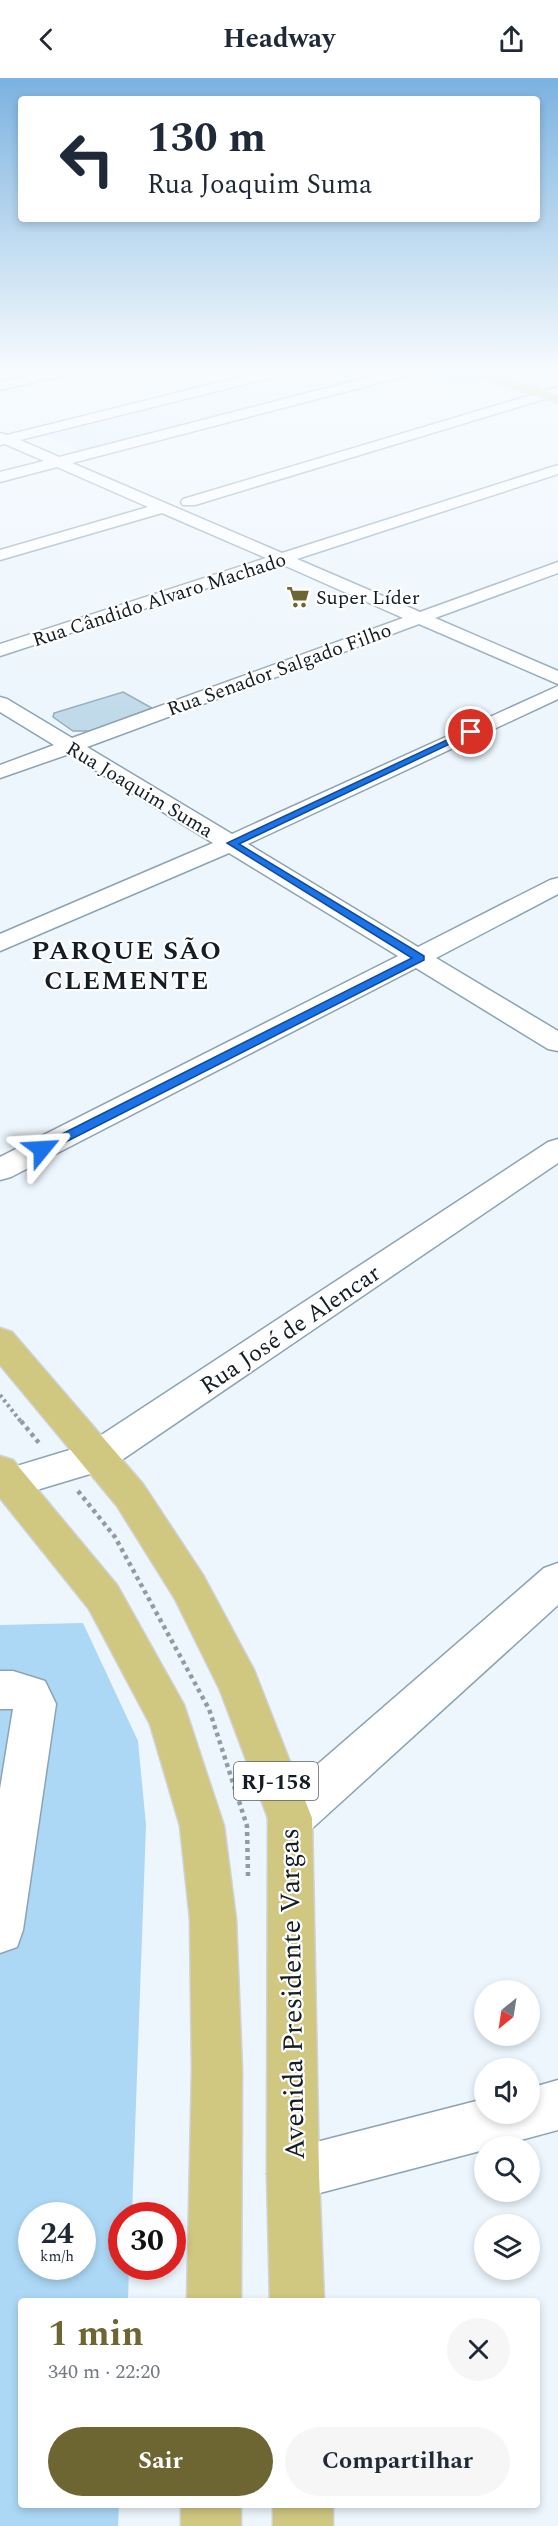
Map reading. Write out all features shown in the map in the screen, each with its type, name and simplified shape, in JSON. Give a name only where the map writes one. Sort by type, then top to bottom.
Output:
[{"type":"main road","name":"Avenida Presidente Vargas","points":[[0,1341],[130,1495],[189,1587],[239,1684],[290,1818],[293,2174],[297,2298]]},
{"type":"main road","points":[[5,1477],[103,1597],[169,1719],[202,1826],[213,1919],[216,2070],[214,2298]]},
{"type":"main road","points":[[211,2508],[211,2526]]},
{"type":"main road","points":[[303,2508],[303,2526]]},
{"type":"street","points":[[108,483],[164,507],[285,550],[421,608],[558,678]]},
{"type":"street","points":[[145,483],[232,519]]},
{"type":"street","points":[[189,502],[253,483]]},
{"type":"street","name":"Rua Cândido Alvaro Machado","points":[[0,650],[285,550],[308,551],[515,483]]},
{"type":"street","points":[[0,555],[164,507]]},
{"type":"street","points":[[308,551],[329,560]]},
{"type":"street","name":"Rua Senador Salgado Filho","points":[[0,772],[421,608],[443,609],[558,567]]},
{"type":"street","points":[[443,609],[464,618]]},
{"type":"street","points":[[0,943],[232,843],[558,692]]},
{"type":"street","name":"Rua Joaquim Suma","points":[[0,703],[558,1042]]},
{"type":"street","points":[[0,1170],[420,958],[558,885]]},
{"type":"street","name":"Rua José de Alencar","points":[[5,1477],[97,1457],[558,1149]]},
{"type":"street","points":[[290,1818],[558,1580]]},
{"type":"street","points":[[0,1690],[13,1690],[30,1695],[35,1704],[0,1929]]},
{"type":"street","points":[[540,2110],[558,2105]]},
{"type":"street","points":[[293,2174],[486,2124]]},
{"type":"shaded area","points":[[83,1623],[138,1741],[146,1825],[132,2202],[108,2202],[108,2280],[129,2280],[128,2298],[18,2298],[18,2508],[119,2508],[118,2526],[0,2526],[0,1625]]},
{"type":"building","points":[[123,692],[152,708],[91,731],[73,731],[53,717],[54,713]]},
{"type":"place","name":"Super Líder","points":[[298,597]]},
{"type":"district","name":"PARQUE SÃO CLEMENTE","points":[[127,965]]},
{"type":"route","points":[[42,1149],[420,958],[232,843],[471,732]]}]
